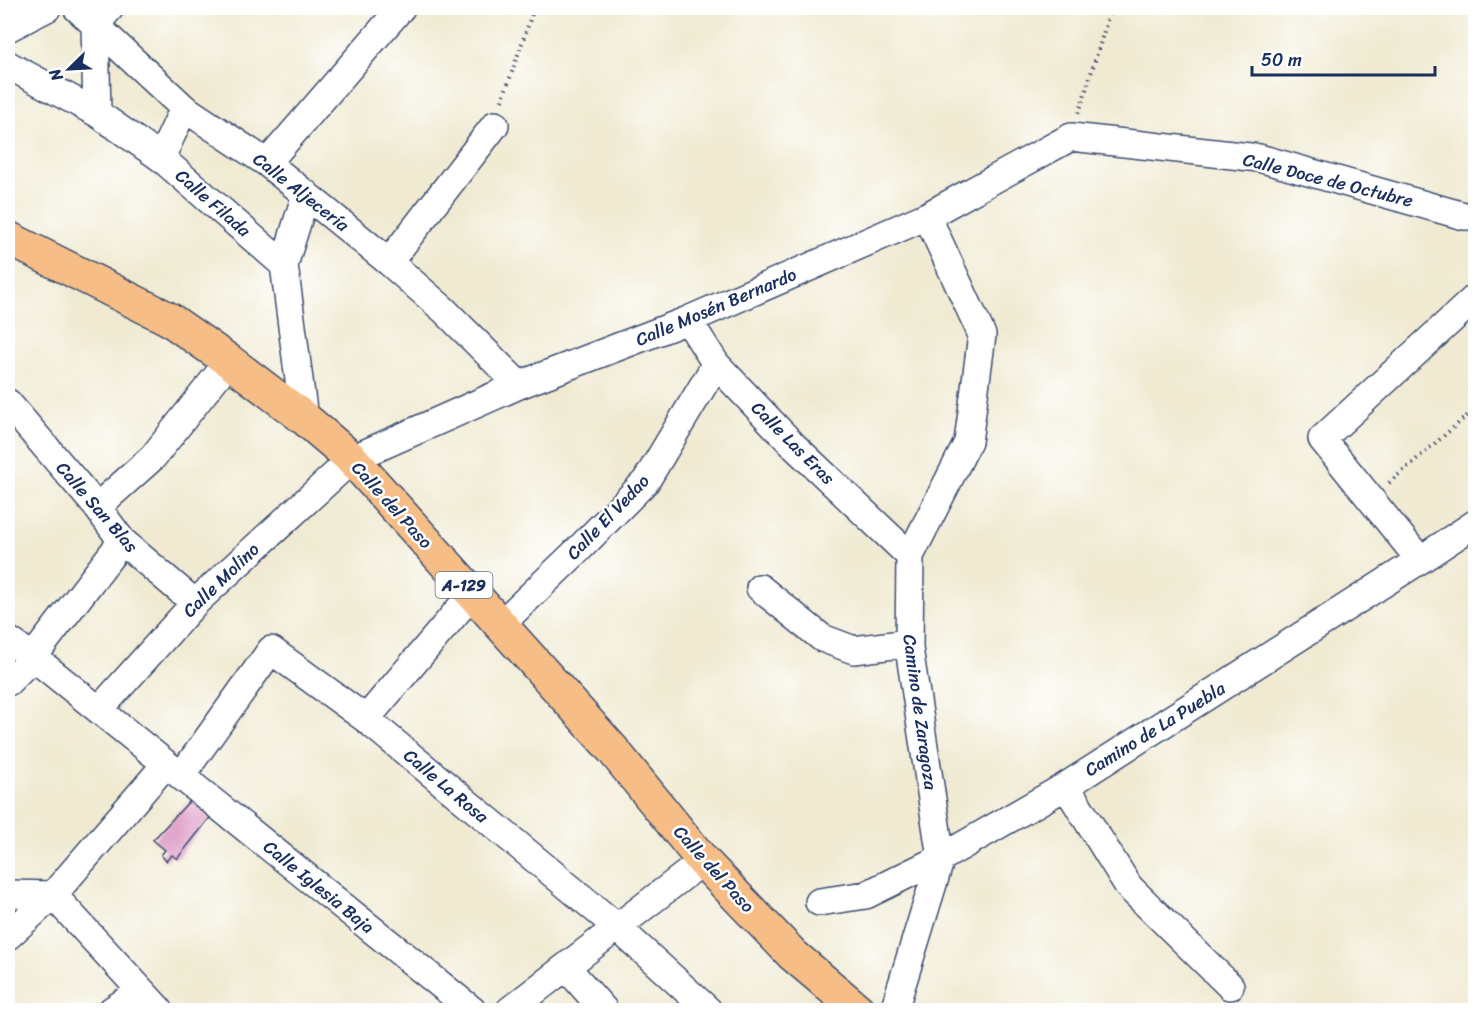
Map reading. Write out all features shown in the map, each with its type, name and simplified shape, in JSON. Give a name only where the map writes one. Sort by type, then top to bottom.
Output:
[{"type":"main road","name":"Calle del Paso","points":[[8,238],[169,319],[304,418],[352,459],[612,750],[703,861],[793,955],[858,1011]]},
{"type":"street","points":[[8,28],[46,8]]},
{"type":"street","points":[[267,163],[400,8]]},
{"type":"street","points":[[94,13],[97,113]]},
{"type":"street","name":"Calle Aljecería","points":[[94,13],[184,108],[267,163],[389,262],[444,310],[519,385]]},
{"type":"street","name":"Calle Filada","points":[[8,65],[97,113],[161,158],[284,265]]},
{"type":"street","points":[[161,158],[184,108]]},
{"type":"street","points":[[389,262],[495,125]]},
{"type":"street","name":"Calle Doce de Octubre","points":[[1071,137],[1260,158],[1464,216],[1476,216]]},
{"type":"street","name":"Calle Mosén Bernardo","points":[[352,459],[519,385],[688,320],[927,216],[1071,137]]},
{"type":"street","points":[[304,418],[284,265],[306,194]]},
{"type":"street","name":"Camino de Zaragoza","points":[[894,1011],[941,858],[909,643],[910,556],[968,442],[982,335],[927,216]]},
{"type":"street","points":[[1420,560],[1322,439],[1476,297]]},
{"type":"street","name":"Calle Las Eras","points":[[688,320],[716,364],[795,447],[910,556]]},
{"type":"street","points":[[97,507],[153,457],[229,361]]},
{"type":"street","name":"Calle El Vedao","points":[[500,625],[646,481],[716,364]]},
{"type":"street","name":"Calle San Blas","points":[[8,403],[97,507],[122,541],[195,603]]},
{"type":"street","name":"Calle Molino","points":[[99,710],[195,603],[352,459]]},
{"type":"street","name":"Camino de La Puebla","points":[[819,902],[866,895],[941,858],[1066,786],[1476,523]]},
{"type":"street","points":[[8,682],[33,657],[122,541]]},
{"type":"street","points":[[760,588],[822,638],[854,650],[909,643]]},
{"type":"street","points":[[366,719],[472,594]]},
{"type":"street","name":"Calle Iglesia Baja","points":[[8,639],[472,1011]]},
{"type":"street","name":"Calle La Rosa","points":[[173,770],[271,650],[366,719],[617,927],[708,1011]]},
{"type":"street","points":[[8,936],[54,895],[173,770]]},
{"type":"street","points":[[1066,786],[1129,887],[1230,986]]},
{"type":"street","points":[[510,1011],[703,861]]},
{"type":"street","points":[[8,894],[54,895],[159,1011]]},
{"type":"street","points":[[566,967],[604,1011]]},
{"type":"street","points":[[112,1011],[141,991]]},
{"type":"path","points":[[495,125],[534,8]]},
{"type":"path","points":[[1071,137],[1111,10],[1103,8]]},
{"type":"path","points":[[1371,499],[1476,408]]},
{"type":"building","points":[[196,794],[216,810],[177,859],[172,855],[166,861],[161,855],[165,850],[153,840]]}]
